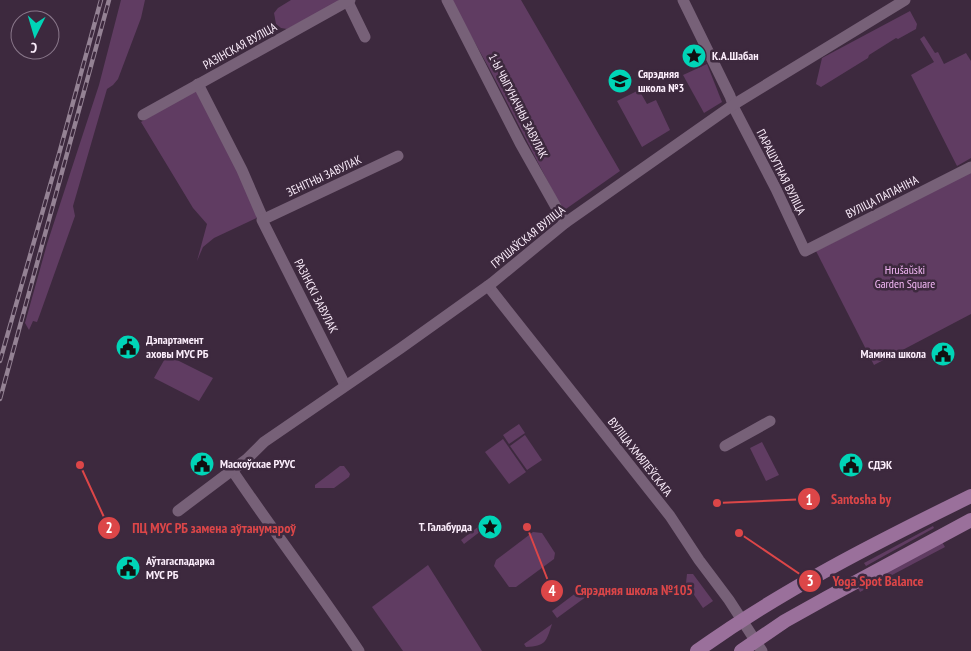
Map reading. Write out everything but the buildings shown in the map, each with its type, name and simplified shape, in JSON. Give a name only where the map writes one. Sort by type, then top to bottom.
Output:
[{"type":"main road","points":[[697,651],[723,632],[826,571],[971,496]]},
{"type":"main road","points":[[741,651],[758,646],[828,597],[971,520]]},
{"type":"street","points":[[348,0],[365,37]]},
{"type":"street","name":"РАЗІНСКАЯ ВУЛІЦА","points":[[143,115],[348,0]]},
{"type":"street","name":"1-Ы ЧЫГУНАЧНЫ ЗАВУЛАК","points":[[446,0],[520,143],[566,223]]},
{"type":"street","name":"ПАРАШУТНАЯ ВУЛІЦА","points":[[683,0],[805,251]]},
{"type":"street","name":"ГРУШАЎСКАЯ ВУЛІЦА","points":[[178,511],[247,459],[258,446],[488,286],[566,223],[733,105],[905,0]]},
{"type":"street","name":"РАЗІНСКІ ЗАВУЛАК","points":[[198,84],[242,170],[261,217],[345,385]]},
{"type":"street","name":"ЗЕНІТНЫ ЗАВУЛАК","points":[[261,217],[398,156]]},
{"type":"street","name":"ВУЛІЦА ПАПАНІНА","points":[[805,251],[971,166]]},
{"type":"street","name":"ВУЛІЦА ХМЯЛЕЎСКАГА","points":[[488,286],[670,516],[743,621],[758,646]]},
{"type":"street","points":[[725,446],[770,421]]},
{"type":"street","points":[[232,470],[318,589],[359,651]]},
{"type":"green space","points":[[121,0],[145,0],[141,18],[118,79],[107,89],[73,206],[75,216],[37,322],[33,321],[29,330],[25,323],[47,244],[99,85]]},
{"type":"green space","points":[[291,0],[338,0],[338,2],[287,29],[281,28],[276,24],[274,13],[278,8]]},
{"type":"green space","points":[[451,0],[521,0],[620,171],[563,211],[489,68]]},
{"type":"green space","points":[[910,11],[917,24],[916,29],[898,39],[896,38],[821,87],[816,84],[822,58]]},
{"type":"green space","points":[[924,36],[935,53],[938,52],[944,64],[966,53],[971,61],[971,158],[957,166],[911,75],[934,62],[920,39]]},
{"type":"green space","points":[[707,64],[722,102],[704,113],[683,75]]},
{"type":"green space","points":[[197,89],[263,215],[214,238],[203,247],[197,261],[207,224],[193,208],[141,122]]},
{"type":"green space","points":[[639,90],[647,104],[656,100],[670,130],[642,147],[617,101]]},
{"type":"green space","name":"Hrušaŭski Garden Square","points":[[971,172],[971,314],[874,365],[816,251]]},
{"type":"green space","points":[[167,355],[213,378],[199,401],[154,378]]},
{"type":"green space","points":[[519,424],[525,433],[509,444],[503,435]]},
{"type":"green space","points":[[525,435],[542,460],[527,470],[510,446]]},
{"type":"green space","points":[[503,439],[526,472],[509,484],[485,452]]},
{"type":"green space","points":[[762,442],[779,475],[766,481],[750,448]]},
{"type":"green space","points":[[340,466],[344,466],[350,474],[349,477],[334,488],[315,488],[315,485]]},
{"type":"green space","points":[[487,520],[490,524],[464,544],[461,540]]},
{"type":"green space","points":[[933,526],[934,528],[866,566],[864,563]]},
{"type":"green space","points":[[533,532],[542,533],[555,553],[554,559],[516,587],[509,587],[494,566],[496,560]]},
{"type":"green space","points":[[942,542],[945,547],[860,592],[858,588]]},
{"type":"green space","points":[[428,565],[482,651],[403,651],[372,607]]},
{"type":"green space","points":[[687,574],[693,574],[713,601],[703,608],[686,583]]},
{"type":"green space","points":[[585,586],[591,587],[594,591],[557,618],[552,611]]},
{"type":"green space","points":[[552,624],[544,642],[538,646],[526,647],[524,644]]},
{"type":"railway","points":[[0,361],[101,0]]},
{"type":"railway","points":[[0,399],[109,0]]},
{"type":"place","name":"К.А.Шабан","points":[[694,56]]},
{"type":"place","name":"Сярэдняя школа №3","points":[[620,81]]},
{"type":"place","name":"Дэпартамент аховы МУС РБ","points":[[128,347]]},
{"type":"place","name":"Мамина школа","points":[[943,354]]},
{"type":"place","name":"Маскоўскае РУУС","points":[[202,464]]},
{"type":"place","name":"ПЦ МУС РБ замена аўтанумароў","points":[[80,465]]},
{"type":"place","name":"СДЭК","points":[[851,465]]},
{"type":"place","name":"Santosha by","points":[[717,503]]},
{"type":"place","name":"Т. Галабурда","points":[[490,527]]},
{"type":"place","name":"Сярэдняя школа №105","points":[[527,527]]},
{"type":"place","name":"Yoga Spot Balance","points":[[739,533]]},
{"type":"place","name":"Аўтагаспадарка МУС РБ","points":[[128,568]]}]
